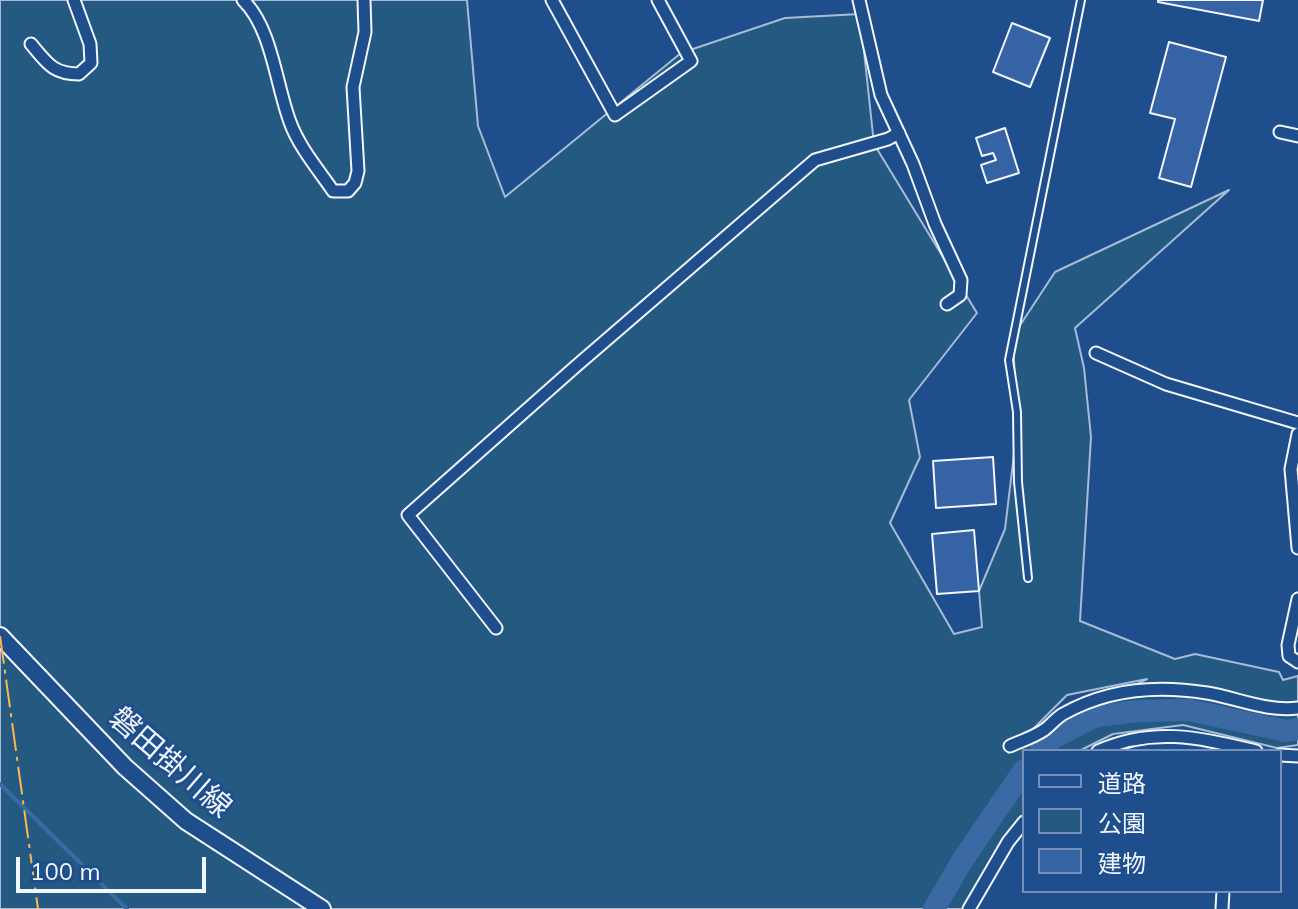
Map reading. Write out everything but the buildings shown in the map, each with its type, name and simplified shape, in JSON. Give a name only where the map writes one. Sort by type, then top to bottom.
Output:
[{"type":"main road","name":"磐田掛川線","points":[[0,636],[125,767],[186,821],[322,909]]},
{"type":"street","points":[[31,44],[46,62],[62,74],[79,74],[91,63],[90,44],[74,0]]},
{"type":"street","points":[[243,0],[257,18],[275,66],[277,84],[291,126],[305,152],[333,191],[348,191],[355,183],[358,171],[353,87],[365,32],[364,0]]},
{"type":"street","points":[[552,0],[615,115],[691,61],[658,0]]},
{"type":"street","points":[[859,0],[881,95],[961,280],[960,295],[947,304]]},
{"type":"street","points":[[1280,132],[1298,136]]},
{"type":"street","points":[[496,628],[408,515],[815,160],[899,133]]},
{"type":"street","points":[[1096,353],[1166,384],[1298,423]]},
{"type":"street","points":[[1298,434],[1291,469],[1298,548]]},
{"type":"street","points":[[1298,599],[1288,645],[1289,656],[1298,662]]},
{"type":"street","points":[[1010,746],[1043,731],[1063,714],[1112,695],[1144,688],[1209,694],[1246,704],[1298,708]]},
{"type":"street","points":[[1103,749],[1128,740],[1157,736],[1188,736],[1225,748]]},
{"type":"street","points":[[969,909],[1008,842],[1022,824]]},
{"type":"lane","points":[[1028,578],[1018,482],[1017,412],[1009,360],[1081,0]]},
{"type":"green space","points":[[0,0],[467,0],[478,126],[505,197],[681,53],[785,18],[860,14],[874,144],[977,313],[909,400],[920,457],[890,523],[954,634],[982,627],[979,591],[1005,529],[1017,429],[1013,336],[1055,272],[1229,190],[1075,328],[1084,368],[1091,437],[1080,621],[1175,659],[1195,654],[1279,672],[1283,680],[1298,676],[1298,745],[1277,748],[1183,725],[1113,734],[1083,749],[1022,749],[1022,828],[965,909],[0,909]],"holes":[[[1147,679],[1013,749],[1067,695]]]},
{"type":"waterway","points":[[1043,749],[1053,738],[1096,716],[1138,711],[1189,710],[1286,731],[1298,729]]},
{"type":"waterway","points":[[934,909],[962,861],[1022,773]]},
{"type":"waterway","points":[[0,784],[127,909]]},
{"type":"power","points":[[0,636],[38,909]]}]
